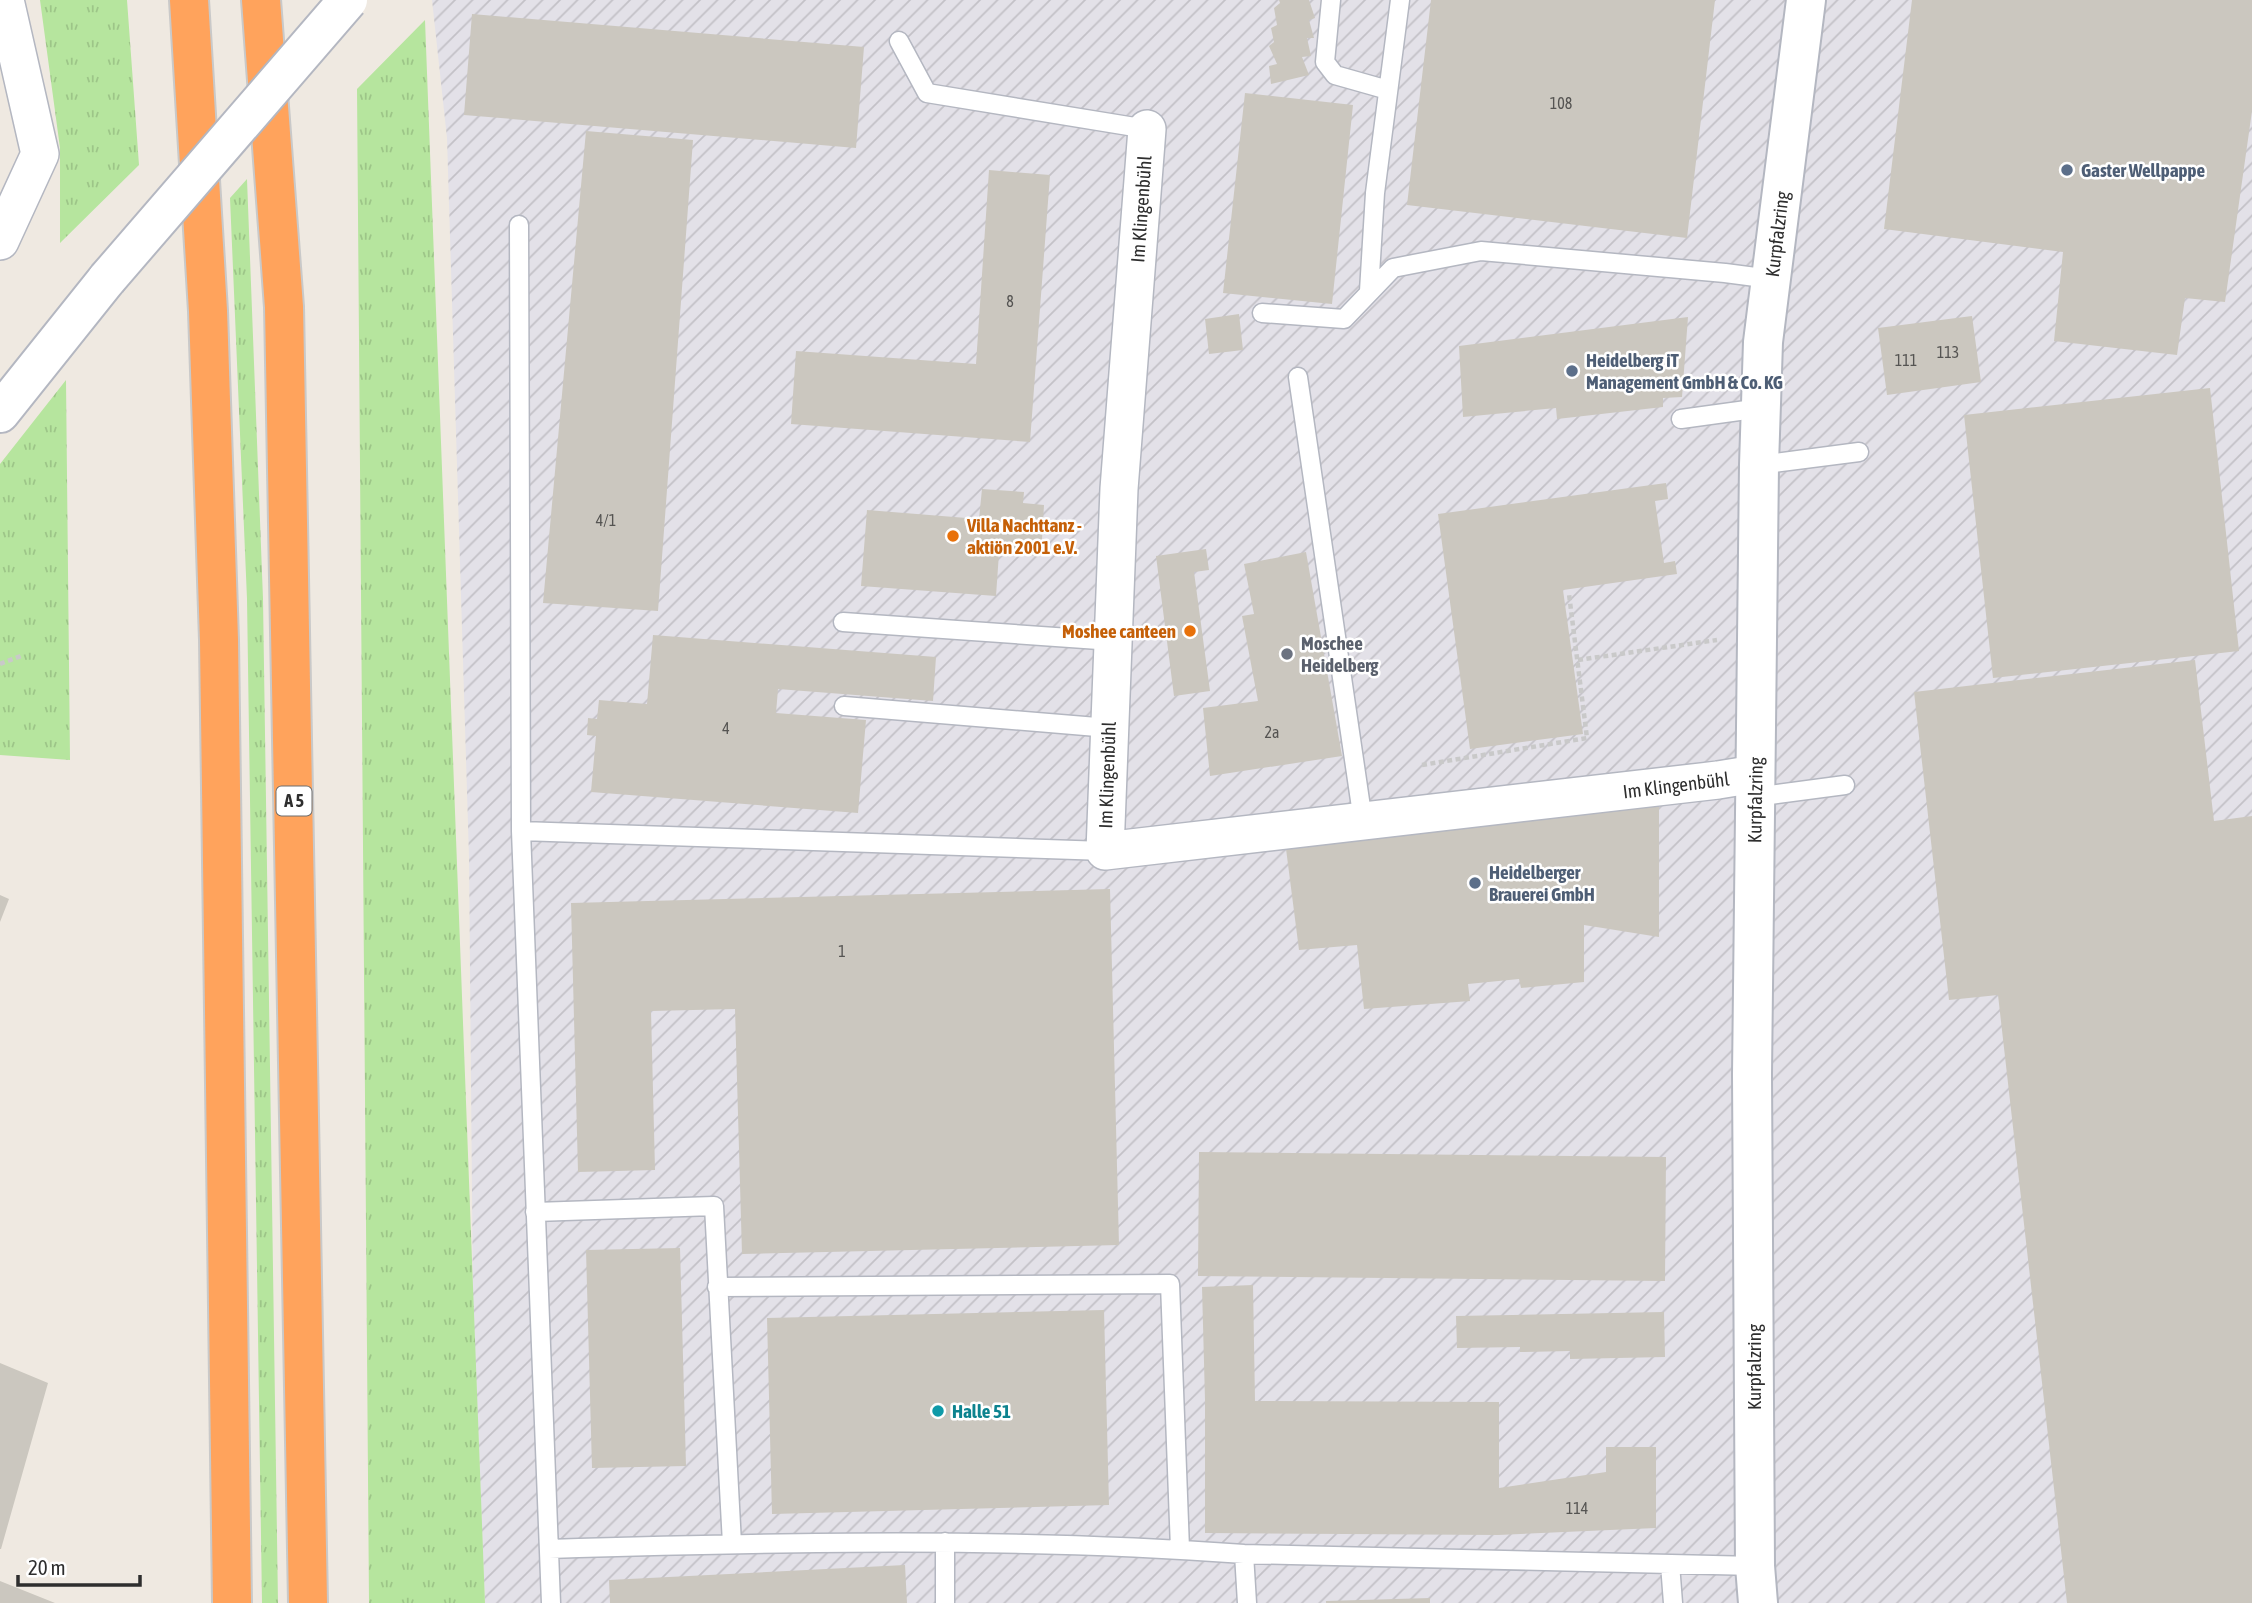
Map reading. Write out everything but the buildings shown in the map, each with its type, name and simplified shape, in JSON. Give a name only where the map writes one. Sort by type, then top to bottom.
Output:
[{"type":"highway","points":[[189,0],[208,311],[218,626],[232,1603]]},
{"type":"highway","name":"A 5","points":[[261,0],[284,307],[309,1603]]},
{"type":"main road","points":[[2,410],[107,279],[348,0]]},
{"type":"main road","name":"Kurpfalzring","points":[[1757,1585],[1752,1088],[1759,465],[1763,342],[1806,0]]},
{"type":"street","points":[[0,241],[40,154],[5,0]]},
{"type":"street","name":"Im Klingenbühl","points":[[1147,129],[1119,489],[1105,851],[1718,780],[1755,785]]},
{"type":"lane","points":[[1331,0],[1325,62],[1335,75],[1388,90]]},
{"type":"lane","points":[[1369,291],[1375,193],[1400,0]]},
{"type":"lane","points":[[899,41],[927,93],[1147,129]]},
{"type":"lane","points":[[519,225],[521,831],[551,1603]]},
{"type":"lane","points":[[1262,313],[1344,319],[1393,268],[1481,251],[1771,279]]},
{"type":"lane","points":[[1298,377],[1363,821]]},
{"type":"lane","points":[[1681,419],[1761,408]]},
{"type":"lane","points":[[1759,465],[1859,452]]},
{"type":"lane","points":[[843,622],[1113,641]]},
{"type":"lane","points":[[844,706],[1109,728]]},
{"type":"lane","points":[[1755,785],[1845,785]]},
{"type":"lane","points":[[521,831],[1105,851]]},
{"type":"lane","points":[[535,1212],[714,1206],[732,1544]]},
{"type":"lane","points":[[717,1287],[1170,1284],[1180,1549]]},
{"type":"lane","points":[[549,1549],[945,1542],[1180,1549],[1244,1554],[1670,1564],[1757,1585]]},
{"type":"lane","points":[[945,1542],[945,1603]]},
{"type":"lane","points":[[1244,1554],[1247,1603]]},
{"type":"lane","points":[[1670,1564],[1672,1603]]},
{"type":"path","points":[[1422,765],[1587,738],[1569,594]]},
{"type":"path","points":[[1578,660],[1725,639]]},
{"type":"path","points":[[0,664],[21,656]]},
{"type":"shaded area","points":[[432,0],[2252,0],[2252,1603],[485,1603],[473,1304],[469,857],[447,138]]},
{"type":"green space","points":[[40,0],[127,0],[139,165],[60,243],[60,148]]},
{"type":"green space","points":[[425,20],[485,1603],[369,1603],[357,89]]},
{"type":"green space","points":[[247,179],[263,599],[278,1603],[262,1603],[247,599],[230,198]]},
{"type":"green space","points":[[66,380],[70,760],[0,755],[0,464]]},
{"type":"place","name":"Gaster Wellpappe","points":[[2067,170]]},
{"type":"place","name":"Heidelberg iT Management GmbH & Co. KG","points":[[1572,371]]},
{"type":"place","name":"Villa Nachttanz - aktiön 2001 e.V.","points":[[953,536]]},
{"type":"place","name":"Moshee canteen","points":[[1190,631]]},
{"type":"place","name":"Moschee Heidelberg","points":[[1287,654]]},
{"type":"place","name":"Heidelberger Brauerei GmbH","points":[[1475,883]]},
{"type":"place","name":"Halle 51","points":[[938,1411]]}]
